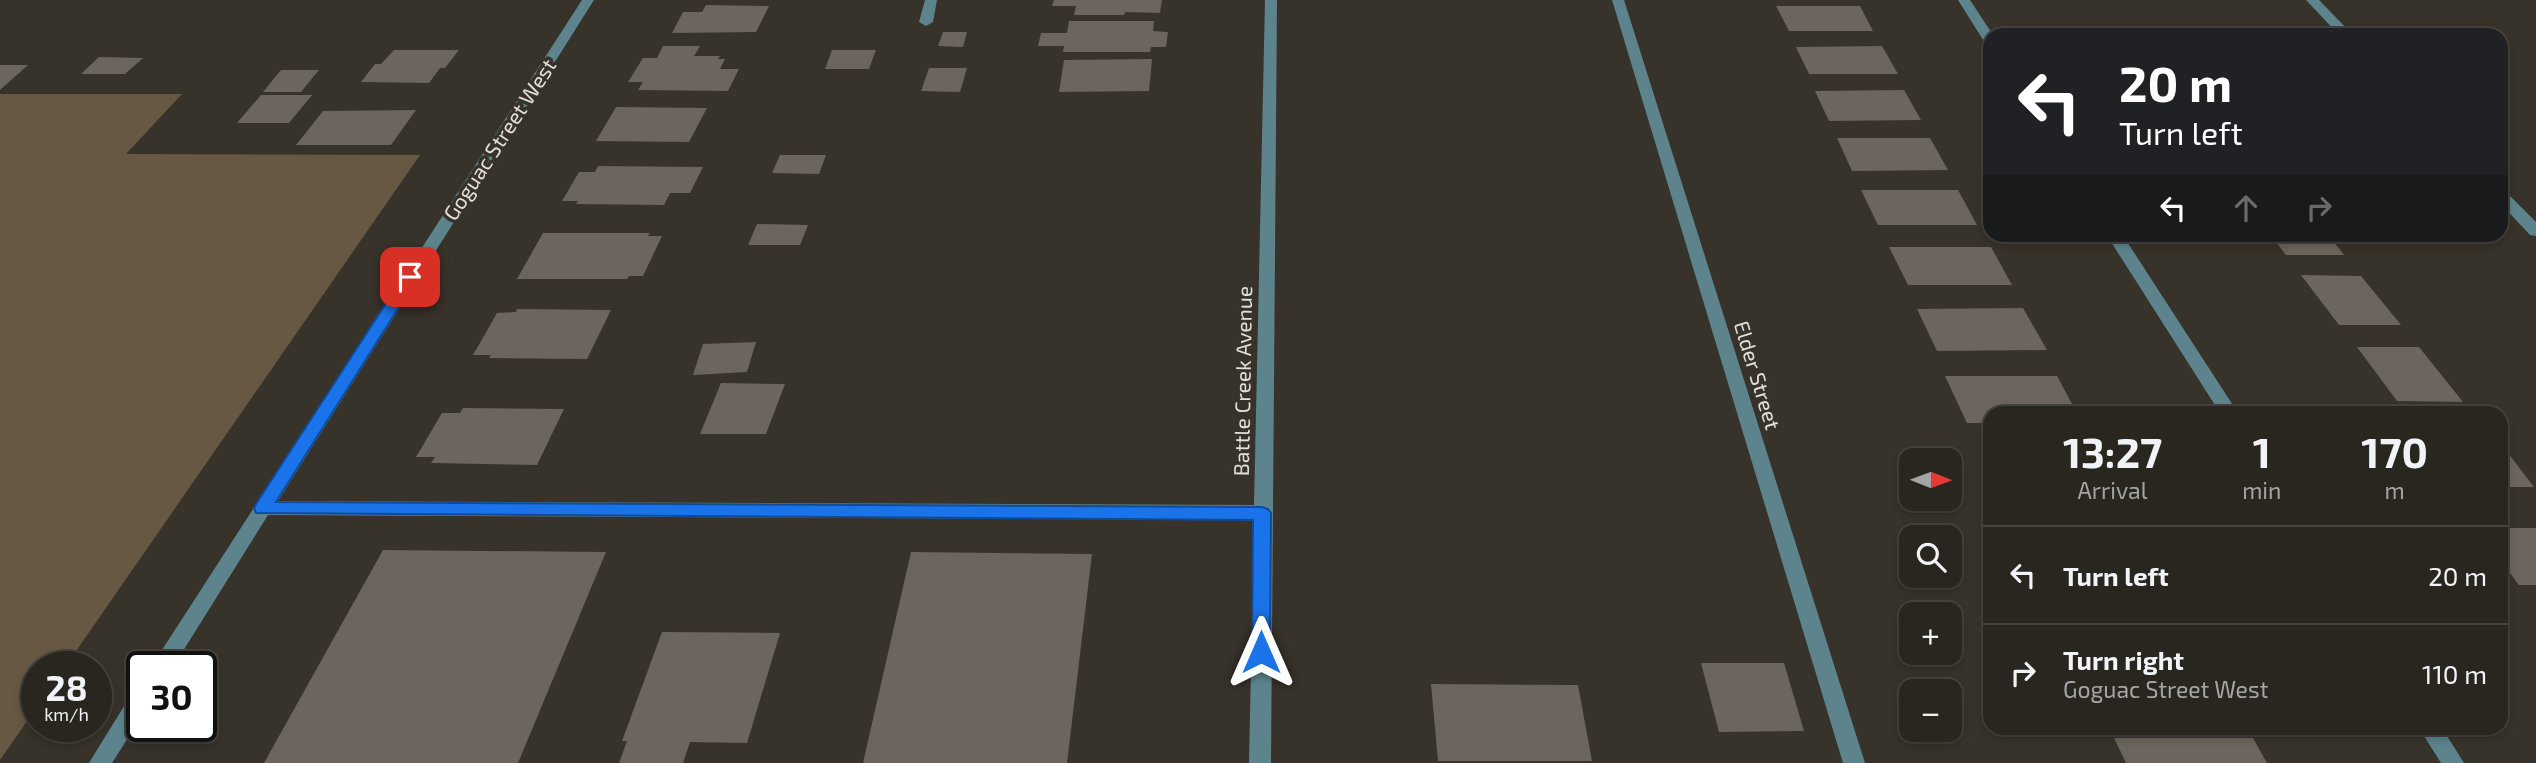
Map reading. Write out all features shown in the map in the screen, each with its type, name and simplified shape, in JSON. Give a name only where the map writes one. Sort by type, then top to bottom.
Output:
[{"type":"street","name":"Goguac Street West","points":[[171,651],[588,0]]},
{"type":"street","points":[[926,22],[931,0]]},
{"type":"street","name":"Battle Creek Avenue","points":[[1260,763],[1271,0]]},
{"type":"street","name":"Elder Street","points":[[1618,0],[1854,763]]},
{"type":"street","points":[[1964,0],[1983,29]]},
{"type":"street","points":[[2312,0],[2339,28]]},
{"type":"street","points":[[2508,202],[2536,231]]},
{"type":"street","points":[[2119,242],[2225,406]]},
{"type":"street","points":[[262,508],[1262,513]]},
{"type":"street","points":[[100,763],[126,722]]},
{"type":"street","points":[[2435,735],[2453,763]]},
{"type":"shaded area","points":[[0,94],[182,94],[126,154],[420,155],[76,651],[21,651],[21,730],[0,760]]},
{"type":"building","points":[[1054,0],[1162,0],[1160,13],[1074,15],[1076,6],[1052,6]]},
{"type":"building","points":[[706,5],[769,6],[756,32],[672,33],[683,12],[702,12]]},
{"type":"building","points":[[1776,6],[1860,6],[1873,31],[1789,31]]},
{"type":"building","points":[[1069,21],[1154,21],[1153,31],[1168,32],[1166,47],[1151,47],[1150,52],[1063,52],[1064,46],[1038,46],[1041,33],[1067,33]]},
{"type":"building","points":[[943,32],[967,32],[963,47],[938,46]]},
{"type":"building","points":[[663,46],[700,46],[694,56],[720,56],[718,59],[725,59],[720,69],[739,69],[728,91],[638,90],[643,82],[628,82],[643,58],[657,58]]},
{"type":"building","points":[[1882,46],[1898,74],[1809,74],[1796,47]]},
{"type":"building","points":[[394,50],[459,50],[429,83],[361,82],[375,64],[381,64]]},
{"type":"building","points":[[832,50],[876,50],[869,69],[825,69]]},
{"type":"building","points":[[99,57],[143,58],[125,74],[81,74]]},
{"type":"building","points":[[1152,59],[1149,91],[1059,92],[1064,60]]},
{"type":"building","points":[[0,65],[28,65],[0,90]]},
{"type":"building","points":[[929,68],[967,68],[960,92],[921,91]]},
{"type":"building","points":[[281,70],[319,70],[301,92],[263,92]]},
{"type":"building","points":[[1904,90],[1921,120],[1829,121],[1815,91]]},
{"type":"building","points":[[261,95],[312,95],[289,123],[237,123]]},
{"type":"building","points":[[616,107],[707,108],[689,142],[596,141]]},
{"type":"building","points":[[416,110],[391,145],[296,145],[323,111]]},
{"type":"building","points":[[1837,138],[1930,138],[1948,170],[1852,171]]},
{"type":"building","points":[[780,155],[826,155],[819,174],[772,173]]},
{"type":"building","points":[[598,166],[703,167],[690,193],[670,193],[664,205],[576,204],[578,201],[562,201],[579,172],[595,172]]},
{"type":"building","points":[[1861,190],[1958,190],[1977,225],[1878,225]]},
{"type":"building","points":[[757,224],[808,225],[800,245],[748,245]]},
{"type":"building","points":[[543,233],[650,233],[648,236],[662,236],[643,276],[629,276],[627,279],[517,279]]},
{"type":"building","points":[[2276,242],[2334,242],[2344,255],[2286,255]]},
{"type":"building","points":[[1889,247],[1991,247],[2012,285],[1908,285]]},
{"type":"building","points":[[2301,275],[2361,276],[2401,325],[2339,325]]},
{"type":"building","points":[[2023,308],[2047,350],[1937,351],[1917,309]]},
{"type":"building","points":[[517,309],[611,310],[587,359],[489,358],[491,355],[473,355],[497,313],[516,312]]},
{"type":"building","points":[[756,342],[747,372],[693,375],[703,344]]},
{"type":"building","points":[[2357,347],[2419,347],[2463,402],[2397,401]]},
{"type":"building","points":[[1945,376],[2057,376],[2073,406],[1983,406],[1983,423],[1967,423]]},
{"type":"building","points":[[721,383],[785,384],[766,434],[700,434]]},
{"type":"building","points":[[463,408],[564,409],[537,465],[431,463],[435,457],[416,457],[442,413],[460,413]]},
{"type":"building","points":[[2508,453],[2534,487],[2508,487]]},
{"type":"building","points":[[2508,528],[2536,528],[2536,585],[2519,585],[2508,570]]},
{"type":"building","points":[[383,550],[606,552],[518,763],[264,763]]},
{"type":"building","points":[[911,552],[1092,554],[1067,763],[863,763]]},
{"type":"building","points":[[662,632],[780,633],[747,743],[690,742],[683,763],[619,763],[627,741],[622,741]]},
{"type":"building","points":[[1701,663],[1784,663],[1804,731],[1719,732]]},
{"type":"building","points":[[1431,684],[1578,685],[1592,761],[1438,761]]},
{"type":"building","points":[[2114,738],[2253,738],[2267,763],[2126,763]]},
{"type":"route","points":[[410,277],[262,508],[1262,513],[1261,652]]}]
